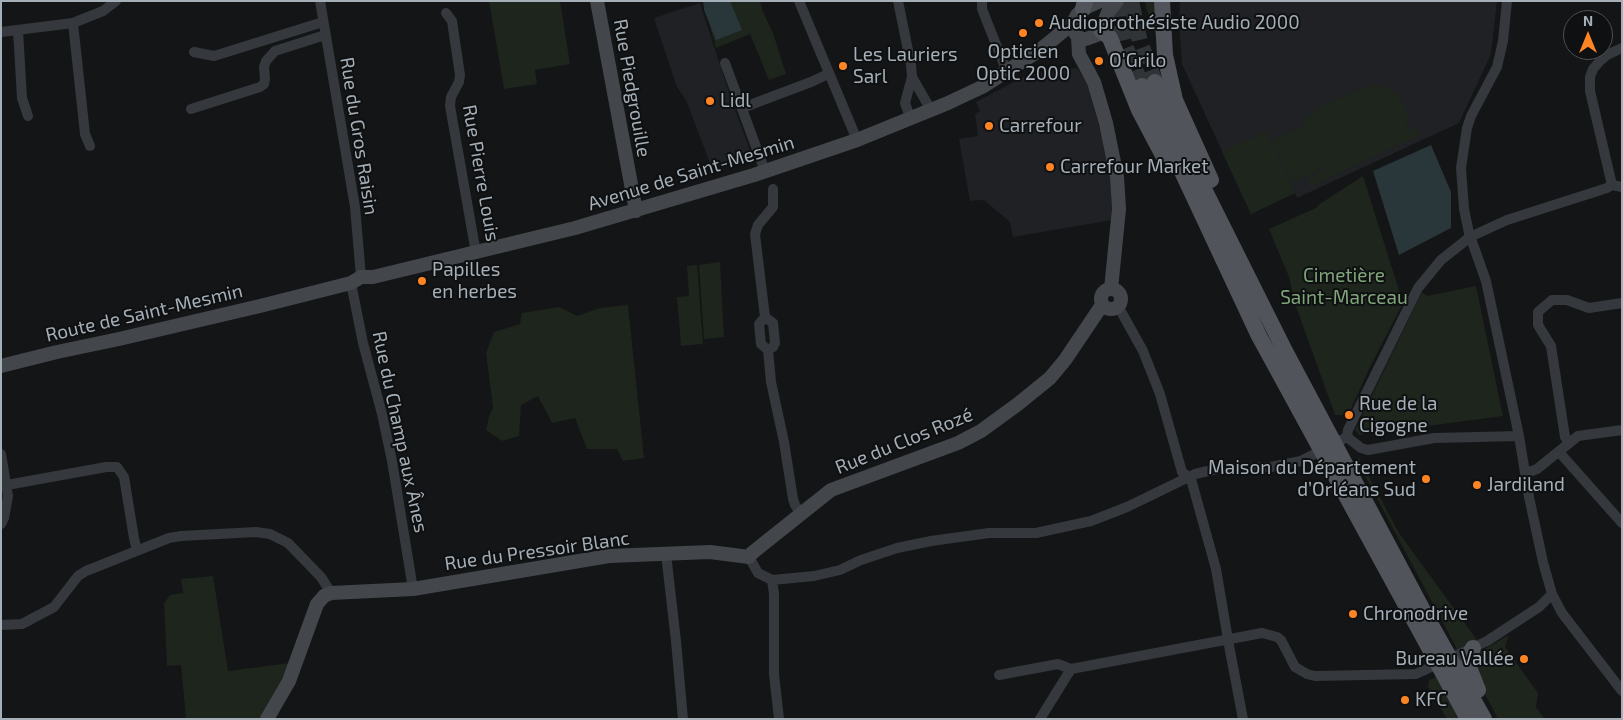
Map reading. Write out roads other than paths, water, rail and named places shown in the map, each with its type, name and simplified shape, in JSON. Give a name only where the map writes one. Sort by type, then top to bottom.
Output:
[{"type":"main road","points":[[1162,1],[1165,55],[1175,100],[1213,185],[1237,253]]},
{"type":"main road","points":[[1101,30],[1110,38],[1139,110],[1183,194],[1214,242]]},
{"type":"main road","points":[[1334,443],[1259,336],[1214,242],[1149,84],[1172,125],[1285,352],[1334,443],[1444,661],[1468,719]]},
{"type":"main road","points":[[1473,648],[1469,654],[1468,666],[1492,719]]},
{"type":"main road","points":[[1444,661],[1484,719]]},
{"type":"street","points":[[1,32],[73,23],[103,11],[116,1]]},
{"type":"street","name":"Rue du Gros Raisin","points":[[320,1],[355,207],[356,280]]},
{"type":"street","name":"Rue Piedgrouille","points":[[597,1],[636,210]]},
{"type":"street","points":[[799,1],[857,140]]},
{"type":"street","points":[[898,1],[911,65],[912,77],[904,104],[910,117]]},
{"type":"street","points":[[982,1],[982,9],[1013,69],[1078,37],[1092,38],[1101,30]]},
{"type":"street","points":[[1507,1],[1503,42],[1497,68],[1471,116],[1467,128],[1461,168],[1464,210],[1470,237],[1486,280],[1543,562],[1552,594],[1562,613],[1622,691]]},
{"type":"street","name":"Avenue de Saint-Mesmin","points":[[296,296],[575,228],[765,171],[857,140],[982,87],[1013,69],[1073,23],[1084,5],[1110,3],[1101,30]]},
{"type":"street","name":"Rue Pierre Louis","points":[[446,13],[452,22],[460,75],[459,82],[451,97],[450,106],[476,253]]},
{"type":"street","points":[[194,52],[214,56],[323,22]]},
{"type":"street","points":[[73,23],[84,134],[90,146]]},
{"type":"street","points":[[1073,23],[1078,37],[1079,54],[1094,82],[1106,123],[1117,177],[1119,209],[1111,290]]},
{"type":"street","points":[[18,30],[22,98],[28,116]]},
{"type":"street","points":[[191,109],[260,87],[264,84],[266,61],[275,51],[325,35]]},
{"type":"street","points":[[749,557],[758,573],[772,580],[814,576],[840,570],[861,560],[897,548],[931,541],[989,533],[1036,533],[1091,521],[1127,507],[1187,476],[1217,469],[1271,467],[1301,461],[1334,443],[1348,430],[1418,288],[1441,260],[1470,237],[1507,220],[1617,186],[1590,91],[1590,77],[1593,69],[1600,61],[1607,55],[1622,48]]},
{"type":"street","points":[[725,63],[765,171]]},
{"type":"street","points":[[742,108],[828,74]]},
{"type":"street","points":[[912,77],[931,110]]},
{"type":"street","points":[[772,189],[773,207],[758,225],[755,234],[765,317],[759,324],[761,344],[768,350],[771,382],[784,442],[793,499],[801,513]]},
{"type":"street","name":"Rue du Champ aux Ânes","points":[[356,280],[363,343],[392,461],[413,589]]},
{"type":"street","points":[[1118,306],[1110,309],[1102,305],[1102,295],[1104,292],[1111,290],[1120,295],[1118,306],[1143,351],[1160,394],[1182,472],[1191,479],[1216,569],[1243,719]]},
{"type":"street","name":"Route de Saint-Mesmin","points":[[1,366],[296,296]]},
{"type":"street","points":[[1569,443],[1565,437],[1551,346],[1538,325],[1538,312],[1552,300],[1567,300],[1589,308],[1622,303]]},
{"type":"street","name":"Rue du Clos Rozé","points":[[749,557],[831,490],[958,443],[981,432],[1050,378],[1066,360],[1102,305]]},
{"type":"street","points":[[1526,473],[1537,469],[1578,436],[1622,430]]},
{"type":"street","points":[[1334,443],[1368,450],[1434,438],[1519,436]]},
{"type":"street","points":[[1559,452],[1622,523]]},
{"type":"street","points":[[1,454],[7,485],[6,511],[1,524]]},
{"type":"street","points":[[7,485],[117,467],[124,477],[134,538],[138,551]]},
{"type":"street","points":[[1,625],[22,624],[54,607],[82,574],[169,538],[263,532],[270,534],[288,543],[321,576],[331,593],[324,596],[317,604],[289,681],[267,719]]},
{"type":"street","name":"Rue du Pressoir Blanc","points":[[331,593],[413,589],[609,556],[710,552],[749,557]]},
{"type":"street","points":[[666,554],[683,719]]},
{"type":"street","points":[[772,580],[774,594],[774,674],[780,719]]},
{"type":"street","points":[[999,675],[1058,664],[1071,669],[1262,633],[1273,635],[1281,640],[1295,667],[1300,671],[1315,676],[1416,674],[1473,648],[1516,623],[1539,607],[1552,594]]},
{"type":"street","points":[[1040,719],[1071,669]]},
{"type":"tunnel","points":[[1117,1],[1119,21],[1125,46],[1142,86]]},
{"type":"tunnel","points":[[1131,1],[1140,42],[1155,82]]},
{"type":"place","name":"Audioprothésiste Audio 2000","points":[[1039,23]]},
{"type":"place","name":"Opticien Optic 2000","points":[[1023,33]]},
{"type":"place","name":"O'Grilo","points":[[1099,61]]},
{"type":"place","name":"Les Lauriers Sarl","points":[[843,66]]},
{"type":"place","name":"Lidl","points":[[710,101]]},
{"type":"place","name":"Carrefour","points":[[989,126]]},
{"type":"place","name":"Carrefour Market","points":[[1050,167]]},
{"type":"place","name":"Papilles en herbes","points":[[422,281]]},
{"type":"place","name":"Rue de la Cigogne","points":[[1349,415]]},
{"type":"place","name":"Maison du Département d’Orléans Sud","points":[[1426,479]]},
{"type":"place","name":"Jardiland","points":[[1477,485]]},
{"type":"place","name":"Chronodrive","points":[[1353,614]]},
{"type":"place","name":"Bureau Vallée","points":[[1524,659]]},
{"type":"place","name":"KFC","points":[[1405,700]]},
{"type":"park label","name":"Cimetière Saint-Marceau","points":[[1344,287]]}]
